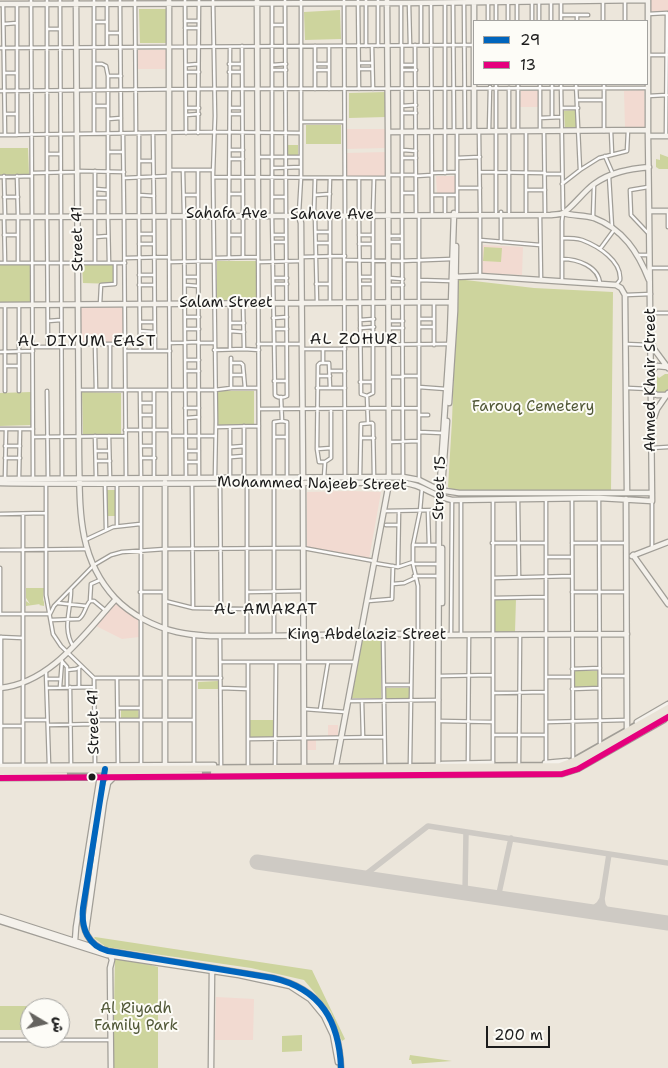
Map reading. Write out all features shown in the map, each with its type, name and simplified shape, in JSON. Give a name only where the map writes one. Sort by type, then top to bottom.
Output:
[{"type":"highway","points":[[0,768],[42,771],[198,775],[440,768],[554,767],[566,765],[668,708]]},
{"type":"highway","points":[[101,772],[216,767],[573,770],[668,714]]},
{"type":"highway","points":[[0,777],[42,771]]},
{"type":"street","points":[[5,135],[2,48],[5,3],[378,1],[464,3],[474,1],[648,0],[648,14],[648,24],[648,44],[648,55],[648,88],[648,96],[648,130],[648,136],[667,136],[668,14],[648,14]]},
{"type":"street","points":[[301,1],[301,178],[299,214],[304,409],[304,765]]},
{"type":"street","points":[[344,1],[345,477]]},
{"type":"street","points":[[366,1],[366,46]]},
{"type":"street","points":[[378,1],[378,46]]},
{"type":"street","points":[[474,1],[474,20]]},
{"type":"street","points":[[517,1],[517,20]]},
{"type":"street","points":[[551,1],[551,20]]},
{"type":"street","points":[[561,1],[561,20]]},
{"type":"street","points":[[601,1],[603,20]]},
{"type":"street","points":[[625,1],[625,20]]},
{"type":"street","points":[[31,2],[33,479]]},
{"type":"street","points":[[47,2],[48,347]]},
{"type":"street","points":[[60,2],[62,479]]},
{"type":"street","name":"Street 41","points":[[76,2],[80,478]]},
{"type":"street","points":[[94,2],[94,134]]},
{"type":"street","points":[[107,2],[107,47]]},
{"type":"street","points":[[120,2],[120,76],[124,172],[126,478]]},
{"type":"street","points":[[136,2],[136,90],[140,195],[140,350]]},
{"type":"street","points":[[169,2],[170,478]]},
{"type":"street","points":[[185,2],[186,133]]},
{"type":"street","points":[[198,133],[199,2]]},
{"type":"street","points":[[213,2],[215,477]]},
{"type":"street","points":[[257,2],[259,478]]},
{"type":"street","points":[[272,3],[274,381],[276,396],[281,397],[287,396],[285,2]]},
{"type":"street","points":[[358,2],[359,89]]},
{"type":"street","points":[[336,765],[389,480],[387,2]]},
{"type":"street","points":[[488,2],[488,20]]},
{"type":"street","points":[[496,2],[496,20]]},
{"type":"street","points":[[508,2],[508,20]]},
{"type":"street","points":[[532,2],[532,20]]},
{"type":"street","points":[[539,2],[539,20]]},
{"type":"street","points":[[401,3],[403,477]]},
{"type":"street","points":[[409,3],[410,46]]},
{"type":"street","points":[[421,3],[421,45]]},
{"type":"street","points":[[431,3],[432,213]]},
{"type":"street","points":[[445,3],[445,173]]},
{"type":"street","points":[[418,214],[455,213],[457,158],[453,3]]},
{"type":"street","points":[[464,3],[465,131]]},
{"type":"street","points":[[17,4],[17,135]]},
{"type":"street","points":[[561,15],[588,15]]},
{"type":"street","points":[[577,15],[577,20]]},
{"type":"street","points":[[185,21],[198,21]]},
{"type":"street","points":[[94,22],[107,22]]},
{"type":"street","points":[[4,24],[17,23]]},
{"type":"street","points":[[272,25],[285,25]]},
{"type":"street","points":[[186,28],[198,28]]},
{"type":"street","points":[[47,29],[60,29]]},
{"type":"street","points":[[107,33],[120,33]]},
{"type":"street","points":[[415,45],[419,302],[419,480]]},
{"type":"street","points":[[2,48],[473,45]]},
{"type":"street","points":[[242,46],[243,258]]},
{"type":"street","points":[[315,46],[315,89]]},
{"type":"street","points":[[329,46],[329,89]]},
{"type":"street","points":[[372,46],[372,89]]},
{"type":"street","points":[[229,258],[230,47]]},
{"type":"street","points":[[648,55],[668,55]]},
{"type":"street","points":[[359,63],[372,63]]},
{"type":"street","points":[[94,64],[106,66],[108,76],[109,263]]},
{"type":"street","points":[[186,64],[198,64]]},
{"type":"street","points":[[229,64],[242,64]]},
{"type":"street","points":[[272,65],[286,64]]},
{"type":"street","points":[[315,64],[329,64]]},
{"type":"street","points":[[402,65],[416,65]]},
{"type":"street","points":[[359,69],[372,68]]},
{"type":"street","points":[[272,70],[286,70]]},
{"type":"street","points":[[315,70],[329,70]]},
{"type":"street","points":[[402,70],[416,70]]},
{"type":"street","points":[[186,72],[199,72]]},
{"type":"street","points":[[229,72],[242,72]]},
{"type":"street","points":[[4,73],[17,73]]},
{"type":"street","points":[[108,76],[120,76]]},
{"type":"street","points":[[2,91],[465,89],[489,86],[518,88],[604,86],[648,88]]},
{"type":"street","points":[[489,86],[489,131]]},
{"type":"street","points":[[496,86],[497,172],[501,242]]},
{"type":"street","points":[[507,86],[509,212]]},
{"type":"street","points":[[540,86],[540,118],[545,174],[545,212]]},
{"type":"street","points":[[552,86],[552,118]]},
{"type":"street","points":[[561,86],[562,281]]},
{"type":"street","points":[[577,86],[580,170]]},
{"type":"street","points":[[604,86],[604,131]]},
{"type":"street","points":[[474,88],[480,157],[480,276]]},
{"type":"street","points":[[518,88],[518,131]]},
{"type":"street","points":[[648,96],[667,96]]},
{"type":"street","points":[[577,100],[604,100]]},
{"type":"street","points":[[402,106],[416,105]]},
{"type":"street","points":[[94,106],[107,106]]},
{"type":"street","points":[[186,108],[199,108]]},
{"type":"street","points":[[230,108],[242,108]]},
{"type":"street","points":[[562,108],[578,108]]},
{"type":"street","points":[[402,113],[416,114]]},
{"type":"street","points":[[4,114],[17,114]]},
{"type":"street","points":[[186,115],[199,114]]},
{"type":"street","points":[[230,114],[242,114]]},
{"type":"street","points":[[108,119],[121,118]]},
{"type":"street","points":[[540,118],[562,118]]},
{"type":"street","points":[[301,122],[344,122]]},
{"type":"street","points":[[611,130],[612,154]]},
{"type":"street","points":[[562,184],[580,170],[605,156],[628,150],[628,130]]},
{"type":"street","points":[[388,132],[648,130]]},
{"type":"street","points":[[526,131],[526,212]]},
{"type":"street","points":[[153,133],[155,351]]},
{"type":"street","points":[[0,134],[301,133]]},
{"type":"street","name":"Ahmed Khair Street","points":[[648,136],[650,187],[652,548]]},
{"type":"street","points":[[230,150],[243,150]]},
{"type":"street","points":[[402,150],[416,151]]},
{"type":"street","points":[[108,152],[123,152]]},
{"type":"street","points":[[47,154],[60,154]]},
{"type":"street","points":[[600,249],[613,228],[610,174],[605,156]]},
{"type":"street","points":[[258,157],[301,157]]},
{"type":"street","points":[[457,158],[480,157]]},
{"type":"street","points":[[402,158],[416,158]]},
{"type":"street","points":[[230,159],[243,159]]},
{"type":"street","points":[[139,161],[153,161]]},
{"type":"street","points":[[563,211],[588,185],[628,167],[649,166]]},
{"type":"street","points":[[272,168],[301,167]]},
{"type":"street","points":[[169,170],[213,170]]},
{"type":"street","points":[[183,170],[186,478]]},
{"type":"street","points":[[198,170],[199,477]]},
{"type":"street","points":[[5,263],[2,176],[95,171],[124,172]]},
{"type":"street","points":[[95,171],[95,263]]},
{"type":"street","points":[[213,177],[374,178],[457,172]]},
{"type":"street","points":[[480,172],[562,174]]},
{"type":"street","points":[[563,211],[594,184],[610,174]]},
{"type":"street","points":[[17,176],[18,263]]},
{"type":"street","points":[[124,178],[169,176]]},
{"type":"street","points":[[315,178],[317,303]]},
{"type":"street","points":[[330,178],[330,303]]},
{"type":"street","points":[[360,178],[358,214],[360,382],[361,395],[367,396],[373,395],[374,178]]},
{"type":"street","points":[[594,184],[594,218]]},
{"type":"street","points":[[649,233],[630,215],[630,190],[650,187]]},
{"type":"street","points":[[457,188],[480,188]]},
{"type":"street","points":[[95,190],[108,190]]},
{"type":"street","points":[[526,190],[545,190]]},
{"type":"street","points":[[403,193],[416,193]]},
{"type":"street","points":[[229,194],[243,194]]},
{"type":"street","points":[[315,195],[330,194]]},
{"type":"street","points":[[140,195],[154,196]]},
{"type":"street","points":[[184,195],[198,195]]},
{"type":"street","points":[[432,195],[457,195]]},
{"type":"street","points":[[445,195],[445,212]]},
{"type":"street","points":[[4,197],[18,197]]},
{"type":"street","points":[[273,197],[286,197]]},
{"type":"street","points":[[95,198],[108,198]]},
{"type":"street","points":[[499,213],[563,211],[594,218],[613,228],[626,239],[638,255],[650,284]]},
{"type":"street","name":"Sahave Ave","points":[[272,215],[499,213],[540,215],[563,211]]},
{"type":"street","points":[[649,211],[668,211],[668,228]]},
{"type":"street","name":"Street 15","points":[[440,576],[438,510],[441,491],[442,433],[448,389],[449,344],[455,279],[455,213]]},
{"type":"street","points":[[2,216],[243,215]]},
{"type":"street","name":"Sahafa Ave","points":[[243,215],[272,215]]},
{"type":"street","points":[[540,215],[541,280]]},
{"type":"street","points":[[315,232],[329,232]]},
{"type":"street","points":[[139,234],[154,234]]},
{"type":"street","points":[[229,235],[243,234]]},
{"type":"street","points":[[4,235],[18,235]]},
{"type":"street","points":[[273,236],[286,235]]},
{"type":"street","points":[[359,235],[373,235]]},
{"type":"street","points":[[95,237],[108,236]]},
{"type":"street","points":[[388,239],[402,236]]},
{"type":"street","points":[[562,238],[582,240],[600,249],[619,270],[621,278],[616,285]]},
{"type":"street","points":[[388,239],[402,242]]},
{"type":"street","points":[[480,240],[540,245]]},
{"type":"street","points":[[273,242],[286,242]]},
{"type":"street","points":[[315,243],[329,242]]},
{"type":"street","points":[[139,244],[154,244]]},
{"type":"street","points":[[359,244],[373,244]]},
{"type":"street","points":[[638,255],[649,255]]},
{"type":"street","points":[[169,262],[258,257]]},
{"type":"street","points":[[258,262],[316,257],[388,261],[455,259]]},
{"type":"street","points":[[125,258],[169,258]]},
{"type":"street","points":[[562,259],[578,261],[586,265],[598,276],[600,284]]},
{"type":"street","points":[[0,263],[125,264]]},
{"type":"street","points":[[100,304],[101,284],[114,284],[115,263]]},
{"type":"street","points":[[650,268],[668,268]]},
{"type":"street","points":[[139,275],[154,275]]},
{"type":"street","points":[[185,277],[199,276]]},
{"type":"street","points":[[418,280],[480,276],[616,285],[621,288],[625,295],[627,492]]},
{"type":"street","points":[[359,277],[373,277]]},
{"type":"street","points":[[273,278],[286,278]]},
{"type":"street","points":[[388,278],[403,279]]},
{"type":"street","points":[[273,284],[286,284]]},
{"type":"street","points":[[316,284],[330,284]]},
{"type":"street","points":[[359,284],[373,284]]},
{"type":"street","points":[[140,285],[154,285]]},
{"type":"street","points":[[185,285],[199,286]]},
{"type":"street","points":[[388,285],[403,285]]},
{"type":"street","points":[[625,295],[651,294]]},
{"type":"street","points":[[243,302],[244,349]]},
{"type":"street","points":[[434,302],[434,345]]},
{"type":"street","name":"Street 15","points":[[441,483],[453,302]]},
{"type":"street","name":"Salam Street","points":[[2,305],[453,302]]},
{"type":"street","points":[[230,303],[230,349]]},
{"type":"street","points":[[2,305],[5,391]]},
{"type":"street","points":[[19,305],[19,391]]},
{"type":"street","points":[[650,313],[668,313]]},
{"type":"street","points":[[185,317],[199,317]]},
{"type":"street","points":[[274,318],[287,317]]},
{"type":"street","points":[[419,320],[434,319]]},
{"type":"street","points":[[48,321],[61,320]]},
{"type":"street","points":[[360,320],[374,320]]},
{"type":"street","points":[[388,321],[403,321]]},
{"type":"street","points":[[140,322],[154,322]]},
{"type":"street","points":[[230,323],[244,323]]},
{"type":"street","points":[[360,328],[374,327]]},
{"type":"street","points":[[419,327],[434,327]]},
{"type":"street","points":[[388,328],[403,328]]},
{"type":"street","points":[[185,329],[199,329]]},
{"type":"street","points":[[274,329],[287,329]]},
{"type":"street","points":[[140,331],[154,332]]},
{"type":"street","points":[[230,332],[244,332]]},
{"type":"street","points":[[650,336],[654,349],[667,367]]},
{"type":"street","points":[[170,343],[215,343]]},
{"type":"street","points":[[95,344],[96,390]]},
{"type":"street","points":[[110,344],[110,390]]},
{"type":"street","points":[[0,352],[19,352],[48,347],[125,344]]},
{"type":"street","points":[[258,344],[287,344],[323,349],[360,345],[449,344]]},
{"type":"street","points":[[625,344],[650,345]]},
{"type":"street","points":[[323,349],[323,362]]},
{"type":"street","points":[[214,350],[258,350]]},
{"type":"street","points":[[125,351],[170,351]]},
{"type":"street","points":[[231,358],[231,388]]},
{"type":"street","points":[[185,360],[199,360]]},
{"type":"street","points":[[330,388],[329,363],[323,362],[318,364],[317,449],[319,461],[324,462],[331,458],[331,409]]},
{"type":"street","points":[[231,363],[242,364],[245,388]]},
{"type":"street","points":[[5,366],[19,366]]},
{"type":"street","points":[[650,375],[654,367],[667,367]]},
{"type":"street","points":[[330,371],[345,370]]},
{"type":"street","points":[[185,371],[199,371]]},
{"type":"street","points":[[231,375],[244,375]]},
{"type":"street","points":[[318,376],[330,376]]},
{"type":"street","points":[[389,377],[419,376]]},
{"type":"street","points":[[274,381],[287,381]]},
{"type":"street","points":[[360,382],[373,382]]},
{"type":"street","points":[[79,390],[215,390],[258,388]]},
{"type":"street","points":[[317,388],[344,388]]},
{"type":"street","points":[[419,388],[448,389]]},
{"type":"street","points":[[625,388],[650,390],[658,395],[667,394]]},
{"type":"street","points":[[140,390],[141,766]]},
{"type":"street","points":[[154,390],[154,478]]},
{"type":"street","points":[[47,391],[46,595],[54,637],[80,667],[94,678],[221,678]]},
{"type":"street","points":[[651,429],[656,410],[667,394]]},
{"type":"street","points":[[367,396],[368,423]]},
{"type":"street","points":[[281,397],[282,421]]},
{"type":"street","points":[[140,402],[154,403]]},
{"type":"street","points":[[185,408],[198,408]]},
{"type":"street","points":[[259,409],[419,408]]},
{"type":"street","points":[[140,415],[154,415]]},
{"type":"street","points":[[420,415],[428,415]]},
{"type":"street","points":[[186,418],[199,417]]},
{"type":"street","points":[[274,636],[274,422],[287,421],[287,478]]},
{"type":"street","points":[[360,477],[362,423],[373,423],[374,478]]},
{"type":"street","points":[[244,426],[244,477]]},
{"type":"street","points":[[216,427],[259,426]]},
{"type":"street","points":[[230,427],[230,478]]},
{"type":"street","points":[[0,429],[33,429]]},
{"type":"street","points":[[1,481],[5,458],[6,429]]},
{"type":"street","points":[[19,479],[20,429]]},
{"type":"street","points":[[125,430],[170,430]]},
{"type":"street","points":[[419,432],[442,433]]},
{"type":"street","points":[[96,436],[96,478]]},
{"type":"street","points":[[109,436],[110,478]]},
{"type":"street","points":[[33,437],[126,436]]},
{"type":"street","points":[[170,436],[215,436]]},
{"type":"street","points":[[274,437],[287,437]]},
{"type":"street","points":[[360,438],[374,438]]},
{"type":"street","points":[[389,442],[419,441]]},
{"type":"street","points":[[5,446],[20,446]]},
{"type":"street","points":[[140,446],[154,446]]},
{"type":"street","points":[[230,446],[244,446]]},
{"type":"street","points":[[652,448],[668,447]]},
{"type":"street","points":[[317,449],[331,448]]},
{"type":"street","points":[[96,451],[109,451]]},
{"type":"street","points":[[186,451],[199,451]]},
{"type":"street","points":[[230,457],[244,456]]},
{"type":"street","points":[[5,458],[20,458]]},
{"type":"street","points":[[141,458],[154,458]]},
{"type":"street","points":[[96,462],[110,461]]},
{"type":"street","points":[[186,462],[199,462]]},
{"type":"street","points":[[324,462],[324,478]]},
{"type":"street","name":"Mohammed Najeeb Street","points":[[1,481],[33,479],[80,484],[117,483],[154,478],[244,477],[303,480],[360,477],[408,483],[430,492],[440,500]]},
{"type":"street","name":"Mohammed Najeeb Street","points":[[1,481],[126,478],[165,482],[247,482],[274,480],[389,480],[403,477],[419,480],[441,491],[452,492],[652,493]]},
{"type":"street","name":"King Abdelaziz Street","points":[[80,478],[84,540],[94,565],[116,599],[140,617],[164,629],[220,636],[304,636],[383,633],[440,635],[627,634]]},
{"type":"street","points":[[165,482],[165,765]]},
{"type":"street","points":[[192,482],[193,608]]},
{"type":"street","points":[[220,482],[221,608]]},
{"type":"street","points":[[247,482],[247,636]]},
{"type":"street","points":[[105,483],[106,529]]},
{"type":"street","points":[[117,483],[117,526]]},
{"type":"street","points":[[429,486],[441,483],[452,492]]},
{"type":"street","points":[[418,634],[418,586],[413,563],[413,545],[420,511],[422,488]]},
{"type":"street","points":[[538,493],[542,494],[539,499]]},
{"type":"street","points":[[546,763],[546,543],[548,495],[552,493]]},
{"type":"street","points":[[440,500],[599,498],[652,501]]},
{"type":"street","points":[[599,498],[600,743]]},
{"type":"street","points":[[451,499],[451,635]]},
{"type":"street","points":[[518,499],[519,577]]},
{"type":"street","points":[[572,499],[573,758]]},
{"type":"street","points":[[626,499],[627,729]]},
{"type":"street","name":"Street 15","points":[[440,500],[440,768]]},
{"type":"street","points":[[461,500],[461,635]]},
{"type":"street","points":[[492,763],[493,500]]},
{"type":"street","points":[[383,511],[438,510]]},
{"type":"street","points":[[398,511],[398,567]]},
{"type":"street","points":[[428,511],[429,545]]},
{"type":"street","points":[[0,514],[45,513]]},
{"type":"street","points":[[23,514],[23,766]]},
{"type":"street","points":[[84,540],[106,529],[140,524]]},
{"type":"street","points":[[386,525],[398,525]]},
{"type":"street","points":[[626,558],[668,542]]},
{"type":"street","points":[[492,543],[546,543]]},
{"type":"street","points":[[572,543],[626,544]]},
{"type":"street","points":[[413,545],[440,546]]},
{"type":"street","points":[[50,614],[57,603],[94,565],[116,553],[165,549],[303,548],[398,567],[413,563],[439,564]]},
{"type":"street","points":[[0,550],[86,549]]},
{"type":"street","points":[[633,555],[668,604]]},
{"type":"street","points":[[546,557],[572,557]]},
{"type":"street","points":[[366,601],[391,600],[393,597],[393,566]]},
{"type":"street","points":[[0,568],[0,614],[50,614]]},
{"type":"street","points":[[393,584],[404,583],[415,577],[440,576]]},
{"type":"street","points":[[493,578],[572,576]]},
{"type":"street","points":[[50,620],[80,618],[90,601],[91,583],[102,579]]},
{"type":"street","points":[[71,589],[71,605],[66,628],[68,638],[73,646]]},
{"type":"street","points":[[248,592],[303,591]]},
{"type":"street","points":[[140,592],[165,592]]},
{"type":"street","points":[[572,592],[626,592]]},
{"type":"street","points":[[493,598],[546,597]]},
{"type":"street","points":[[0,688],[23,684],[46,672],[61,660],[116,599]]},
{"type":"street","points":[[90,601],[94,601],[106,610]]},
{"type":"street","points":[[165,601],[193,608],[248,609]]},
{"type":"street","points":[[57,603],[86,606]]},
{"type":"street","points":[[383,633],[385,765]]},
{"type":"street","points":[[194,634],[194,765]]},
{"type":"street","points":[[410,764],[412,634]]},
{"type":"street","points":[[519,763],[520,634]]},
{"type":"street","points":[[468,763],[469,635]]},
{"type":"street","points":[[216,767],[221,688],[220,636]]},
{"type":"street","points":[[23,638],[0,638],[0,768],[23,766],[42,771],[88,777],[118,766],[336,765],[370,767],[410,764],[440,768],[468,763],[563,762],[627,729],[668,704]]},
{"type":"street","points":[[61,660],[66,666],[69,687],[71,766]]},
{"type":"street","points":[[60,687],[61,660]]},
{"type":"street","points":[[221,662],[355,662]]},
{"type":"street","points":[[248,662],[248,765]]},
{"type":"street","points":[[276,662],[276,765]]},
{"type":"street","points":[[320,710],[328,662]]},
{"type":"street","points":[[60,673],[80,667]]},
{"type":"street","points":[[80,667],[80,687]]},
{"type":"street","points":[[572,668],[600,668]]},
{"type":"street","points":[[42,771],[48,725],[46,672]]},
{"type":"street","points":[[440,676],[492,675]]},
{"type":"street","name":"Street 15","points":[[440,676],[440,768]]},
{"type":"street","points":[[600,676],[627,676]]},
{"type":"street","points":[[546,677],[572,677]]},
{"type":"street","name":"Street 41","points":[[94,678],[95,722],[101,772]]},
{"type":"street","points":[[117,678],[119,720],[118,766]]},
{"type":"street","points":[[46,679],[60,679]]},
{"type":"street","points":[[384,685],[411,685]]},
{"type":"street","points":[[47,688],[94,687]]},
{"type":"street","points":[[221,688],[248,689]]},
{"type":"street","points":[[572,688],[600,688]]},
{"type":"street","points":[[493,693],[546,692]]},
{"type":"street","points":[[348,701],[439,700]]},
{"type":"street","points":[[362,701],[363,737]]},
{"type":"street","points":[[118,708],[141,708]]},
{"type":"street","points":[[304,709],[346,712]]},
{"type":"street","points":[[42,771],[71,766],[101,772],[113,778],[198,775],[562,774],[573,770],[668,718]]},
{"type":"street","points":[[546,722],[627,719],[637,722]]},
{"type":"street","points":[[23,720],[47,720]]},
{"type":"street","points":[[48,725],[71,725],[119,720],[194,720]]},
{"type":"street","points":[[441,722],[493,722]]},
{"type":"street","points":[[1,726],[23,726]]},
{"type":"street","points":[[493,735],[546,735]]},
{"type":"street","points":[[249,738],[384,737]]},
{"type":"street","points":[[76,943],[76,927],[101,772]]},
{"type":"street","points":[[100,949],[91,941],[82,921],[101,772]]},
{"type":"street","points":[[88,777],[94,782],[97,792]]},
{"type":"street","points":[[86,933],[105,796],[108,783],[113,778]]},
{"type":"street","points":[[0,917],[63,936],[108,955],[200,969],[212,969],[219,972],[284,984],[294,988],[310,999],[324,1016],[333,1035],[340,1068]]},
{"type":"street","points":[[0,921],[100,949],[295,984],[310,994],[323,1008],[334,1028],[338,1040],[340,1068]]},
{"type":"street","points":[[63,936],[72,932],[76,927]]},
{"type":"street","points":[[108,955],[110,968],[111,1068]]},
{"type":"street","points":[[200,969],[207,974],[212,984]]},
{"type":"street","points":[[211,1068],[212,969]]},
{"type":"street","points":[[212,984],[214,976],[219,972]]},
{"type":"street","points":[[0,1040],[111,1040]]},
{"type":"shaded area","points":[[651,0],[668,0],[668,11],[651,12]]},
{"type":"shaded area","points":[[138,50],[167,50],[167,69],[138,69]]},
{"type":"shaded area","points":[[644,90],[645,127],[625,127],[624,91]]},
{"type":"shaded area","points":[[521,91],[539,91],[538,107],[520,107]]},
{"type":"shaded area","points":[[346,129],[385,129],[385,148],[346,149]]},
{"type":"shaded area","points":[[386,152],[386,177],[346,177],[346,153]]},
{"type":"shaded area","points":[[436,176],[455,176],[456,195],[437,194]]},
{"type":"shaded area","points":[[483,245],[523,247],[522,275],[482,273]]},
{"type":"shaded area","points":[[80,305],[123,305],[123,343],[80,343]]},
{"type":"shaded area","points":[[307,492],[381,492],[369,559],[307,547]]},
{"type":"shaded area","points":[[117,602],[138,620],[139,637],[122,639],[96,626]]},
{"type":"shaded area","points":[[328,725],[338,725],[338,737],[328,736]]},
{"type":"shaded area","points":[[305,740],[316,740],[316,750],[305,750]]},
{"type":"shaded area","points":[[216,997],[254,999],[253,1040],[215,1040]]},
{"type":"green space","points":[[139,9],[166,9],[166,43],[140,43]]},
{"type":"green space","points":[[340,10],[341,39],[305,40],[304,12]]},
{"type":"green space","points":[[386,92],[386,117],[349,118],[349,93]]},
{"type":"green space","points":[[576,110],[576,128],[565,129],[564,111]]},
{"type":"green space","points":[[306,125],[341,125],[341,144],[306,144]]},
{"type":"green space","points":[[287,145],[298,145],[298,157],[288,157]]},
{"type":"green space","points":[[0,148],[28,148],[29,174],[0,175]]},
{"type":"green space","points":[[660,154],[668,157],[668,169],[656,167],[656,159],[660,160]]},
{"type":"green space","points":[[484,247],[502,248],[501,262],[483,261]]},
{"type":"green space","points":[[217,261],[256,261],[256,301],[217,301]]},
{"type":"green space","points":[[31,264],[32,302],[0,303],[0,265]]},
{"type":"green space","points":[[82,264],[114,264],[114,284],[83,283]]},
{"type":"green space","name":"Farouq Cemetery","points":[[457,279],[534,288],[613,292],[611,492],[455,492],[448,487]]},
{"type":"green space","points":[[668,374],[668,390],[662,394],[656,393],[652,390],[652,386],[657,386],[657,376],[659,378]]},
{"type":"green space","points":[[218,391],[254,391],[254,426],[218,426]]},
{"type":"green space","points":[[31,392],[32,425],[0,426],[0,393]]},
{"type":"green space","points":[[82,392],[121,393],[121,434],[83,434]]},
{"type":"green space","points":[[107,490],[116,490],[116,516],[107,516]]},
{"type":"green space","points":[[26,588],[44,588],[44,606],[40,604],[26,606],[26,601],[30,604],[26,598]]},
{"type":"green space","points":[[495,599],[516,599],[515,632],[495,632]]},
{"type":"green space","points":[[362,637],[381,637],[381,698],[351,698]]},
{"type":"green space","points":[[575,671],[599,671],[598,687],[575,687]]},
{"type":"green space","points":[[218,681],[219,689],[198,689],[198,682]]},
{"type":"green space","points":[[386,688],[409,688],[409,699],[386,699]]},
{"type":"green space","points":[[121,708],[138,708],[139,719],[121,719]]},
{"type":"green space","points":[[250,720],[274,720],[274,737],[250,737]]},
{"type":"green space","points":[[95,937],[312,970],[345,1039],[342,1041],[331,1012],[304,980],[251,968],[106,947]]},
{"type":"green space","name":"Al Riyadh Family Park","points":[[115,955],[158,967],[158,1068],[113,1068]]},
{"type":"green space","points":[[0,1006],[20,1006],[20,1030],[0,1030]]},
{"type":"green space","points":[[302,1035],[302,1051],[282,1052],[282,1036]]},
{"type":"green space","points":[[410,1055],[452,1061],[412,1064],[411,1060],[409,1060]]},
{"type":"taxiway","points":[[361,878],[428,826],[668,863]]},
{"type":"taxiway","points":[[465,893],[466,832]]},
{"type":"taxiway","points":[[498,898],[511,838]]},
{"type":"taxiway","points":[[609,854],[602,899],[603,905],[609,914]]},
{"type":"taxiway","points":[[590,911],[602,899]]},
{"type":"runway","points":[[257,862],[668,923]]},
{"type":"transit line","name":"13","points":[[0,778],[562,774],[578,769],[668,717]]},
{"type":"transit line","name":"29","points":[[105,769],[83,908],[83,922],[87,935],[95,945],[108,951],[273,978],[304,990],[324,1009],[331,1022],[336,1036],[341,1068]]},
{"type":"district","name":"AL ZOHUR","points":[[354,340]]},
{"type":"district","name":"AL DIYUM EAST","points":[[87,342]]},
{"type":"district","name":"AL AMARAT","points":[[266,610]]}]
